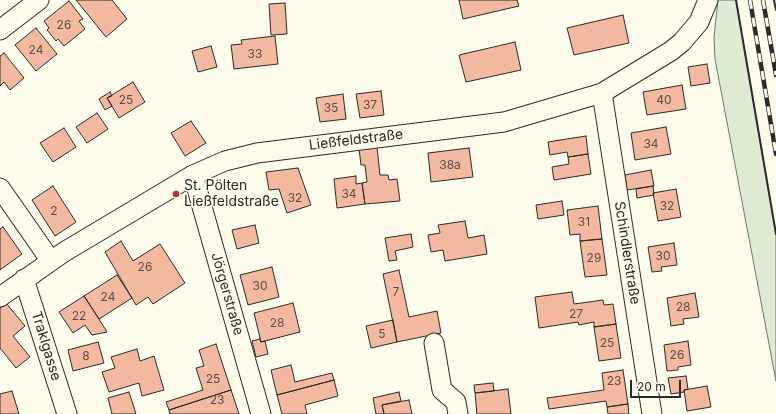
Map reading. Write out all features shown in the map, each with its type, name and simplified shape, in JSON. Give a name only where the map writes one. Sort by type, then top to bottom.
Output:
[{"type":"street","points":[[0,30],[39,0]]},
{"type":"street","name":"Ließfeldstraße","points":[[0,297],[24,279],[193,175],[225,161],[257,153],[504,122],[602,93],[671,51],[682,42],[699,22],[708,0]]},
{"type":"street","name":"Schindlerstraße","points":[[602,93],[652,414]]},
{"type":"street","name":"Jörgerstraße","points":[[193,175],[261,414]]},
{"type":"street","points":[[0,188],[51,262]]},
{"type":"street","name":"Traklgasse","points":[[24,279],[67,414]]},
{"type":"street","points":[[434,343],[442,390],[456,402],[458,414]]},
{"type":"green space","points":[[718,0],[736,0],[776,234],[776,381],[715,59],[714,37]]},
{"type":"building","points":[[76,0],[112,0],[127,19],[106,37]]},
{"type":"building","points":[[459,0],[517,0],[519,6],[463,19]]},
{"type":"building","points":[[69,1],[83,19],[79,21],[85,29],[64,46],[58,39],[56,41],[47,30],[49,28],[44,21]]},
{"type":"building","points":[[285,3],[287,34],[271,35],[269,4]]},
{"type":"building","points":[[623,15],[629,43],[574,55],[567,28]]},
{"type":"building","points":[[36,28],[57,54],[36,71],[15,45]]},
{"type":"building","points":[[275,36],[278,64],[234,69],[231,45],[242,44],[241,40]]},
{"type":"building","points":[[515,42],[521,70],[466,82],[459,55]]},
{"type":"building","points":[[211,46],[217,67],[198,72],[192,51]]},
{"type":"building","points":[[4,53],[24,78],[10,90],[4,82],[0,86],[0,56]]},
{"type":"building","points":[[707,64],[710,83],[691,86],[688,67]]},
{"type":"building","points":[[133,82],[145,102],[119,118],[107,98]]},
{"type":"building","points":[[682,85],[686,109],[647,115],[643,92]]},
{"type":"building","points":[[381,91],[384,115],[360,118],[356,94]]},
{"type":"building","points":[[110,92],[112,96],[107,98],[112,106],[105,110],[99,99]]},
{"type":"building","points":[[343,94],[346,119],[320,122],[316,98]]},
{"type":"building","points":[[97,113],[108,129],[87,143],[76,127]]},
{"type":"building","points":[[191,121],[206,143],[185,156],[171,133]]},
{"type":"building","points":[[666,127],[671,154],[635,160],[631,133]]},
{"type":"building","points":[[64,128],[76,147],[53,162],[40,143]]},
{"type":"building","points":[[586,136],[588,154],[568,157],[567,152],[550,155],[548,142]]},
{"type":"building","points":[[377,147],[380,175],[388,175],[389,180],[397,179],[400,201],[365,204],[362,183],[367,182],[365,165],[361,165],[359,149]]},
{"type":"building","points":[[469,148],[473,177],[431,182],[428,153]]},
{"type":"building","points":[[588,154],[591,174],[554,180],[552,167],[569,164],[568,157]]},
{"type":"building","points":[[298,168],[311,205],[287,213],[279,189],[269,190],[266,172]]},
{"type":"building","points":[[651,170],[654,186],[627,190],[625,175]]},
{"type":"building","points":[[356,176],[356,184],[362,183],[365,204],[337,208],[334,179]]},
{"type":"building","points":[[53,186],[76,222],[55,236],[32,200]]},
{"type":"building","points":[[653,186],[654,195],[637,198],[636,189]]},
{"type":"building","points":[[676,189],[681,217],[658,221],[653,193]]},
{"type":"building","points":[[562,201],[564,215],[538,219],[536,205]]},
{"type":"building","points":[[598,206],[602,239],[580,241],[580,234],[570,235],[567,210]]},
{"type":"building","points":[[465,221],[468,238],[484,235],[487,254],[445,261],[443,250],[431,252],[428,235],[440,233],[438,225]]},
{"type":"building","points":[[255,225],[259,243],[237,249],[232,230]]},
{"type":"building","points":[[3,227],[22,254],[0,270],[0,229]]},
{"type":"building","points":[[411,234],[413,247],[395,251],[397,260],[389,261],[385,238]]},
{"type":"building","points":[[602,239],[607,275],[585,277],[580,241]]},
{"type":"building","points":[[121,241],[133,261],[160,244],[185,283],[153,304],[148,297],[136,305],[105,252]]},
{"type":"building","points":[[674,243],[677,265],[661,267],[662,271],[652,272],[648,247]]},
{"type":"building","points":[[272,267],[279,297],[248,305],[240,275]]},
{"type":"building","points":[[399,270],[409,317],[437,311],[441,333],[397,342],[383,274]]},
{"type":"building","points":[[117,275],[132,298],[99,319],[84,296]]},
{"type":"building","points":[[572,292],[574,304],[603,300],[604,305],[613,304],[616,324],[594,327],[594,322],[579,325],[578,322],[539,328],[535,297]]},
{"type":"building","points":[[695,293],[699,317],[683,319],[684,324],[671,326],[667,298]]},
{"type":"building","points":[[84,296],[107,332],[92,335],[85,325],[73,333],[59,312]]},
{"type":"building","points":[[6,303],[25,326],[13,336],[30,357],[16,368],[0,348],[0,308]]},
{"type":"building","points":[[293,303],[300,332],[261,342],[254,313]]},
{"type":"building","points":[[393,320],[397,342],[371,348],[366,326]]},
{"type":"building","points":[[616,324],[621,358],[599,361],[594,327]]},
{"type":"building","points":[[260,339],[261,342],[265,341],[268,354],[256,357],[252,341]]},
{"type":"building","points":[[688,341],[691,365],[678,367],[678,370],[667,371],[664,345]]},
{"type":"building","points":[[98,342],[104,363],[73,371],[68,350]]},
{"type":"building","points":[[216,344],[231,390],[169,410],[166,402],[203,390],[196,368],[204,366],[199,350]]},
{"type":"building","points":[[137,349],[140,361],[154,356],[164,390],[142,396],[139,383],[109,392],[102,372],[115,368],[111,357]]},
{"type":"building","points":[[291,365],[295,382],[332,373],[334,380],[277,395],[271,370]]},
{"type":"building","points":[[623,370],[628,404],[607,407],[606,401],[549,409],[547,398],[604,390],[602,373]]},
{"type":"building","points":[[686,376],[688,389],[684,390],[684,392],[671,394],[668,378]]},
{"type":"building","points":[[334,380],[338,396],[305,405],[307,414],[282,414],[277,395]]},
{"type":"building","points":[[493,383],[494,391],[475,393],[474,385]]},
{"type":"building","points":[[707,386],[711,407],[687,411],[684,390]]},
{"type":"building","points":[[508,389],[511,414],[477,414],[475,393]]},
{"type":"building","points":[[231,390],[239,414],[170,414],[169,410]]},
{"type":"building","points":[[12,391],[19,414],[0,414],[0,394]]},
{"type":"building","points":[[129,392],[136,414],[112,414],[108,398]]},
{"type":"building","points":[[399,392],[401,401],[382,405],[384,414],[376,414],[373,398]]},
{"type":"building","points":[[409,400],[412,414],[384,414],[382,405]]},
{"type":"building","points":[[628,404],[629,414],[608,414],[607,407]]},
{"type":"railway","points":[[750,0],[776,154]]},
{"type":"railway","points":[[763,0],[776,75]]},
{"type":"wall","points":[[736,0],[776,234]]},
{"type":"wall","points":[[774,0],[776,10]]},
{"type":"place","name":"St. Pölten Ließfeldstraße","points":[[176,194]]}]
